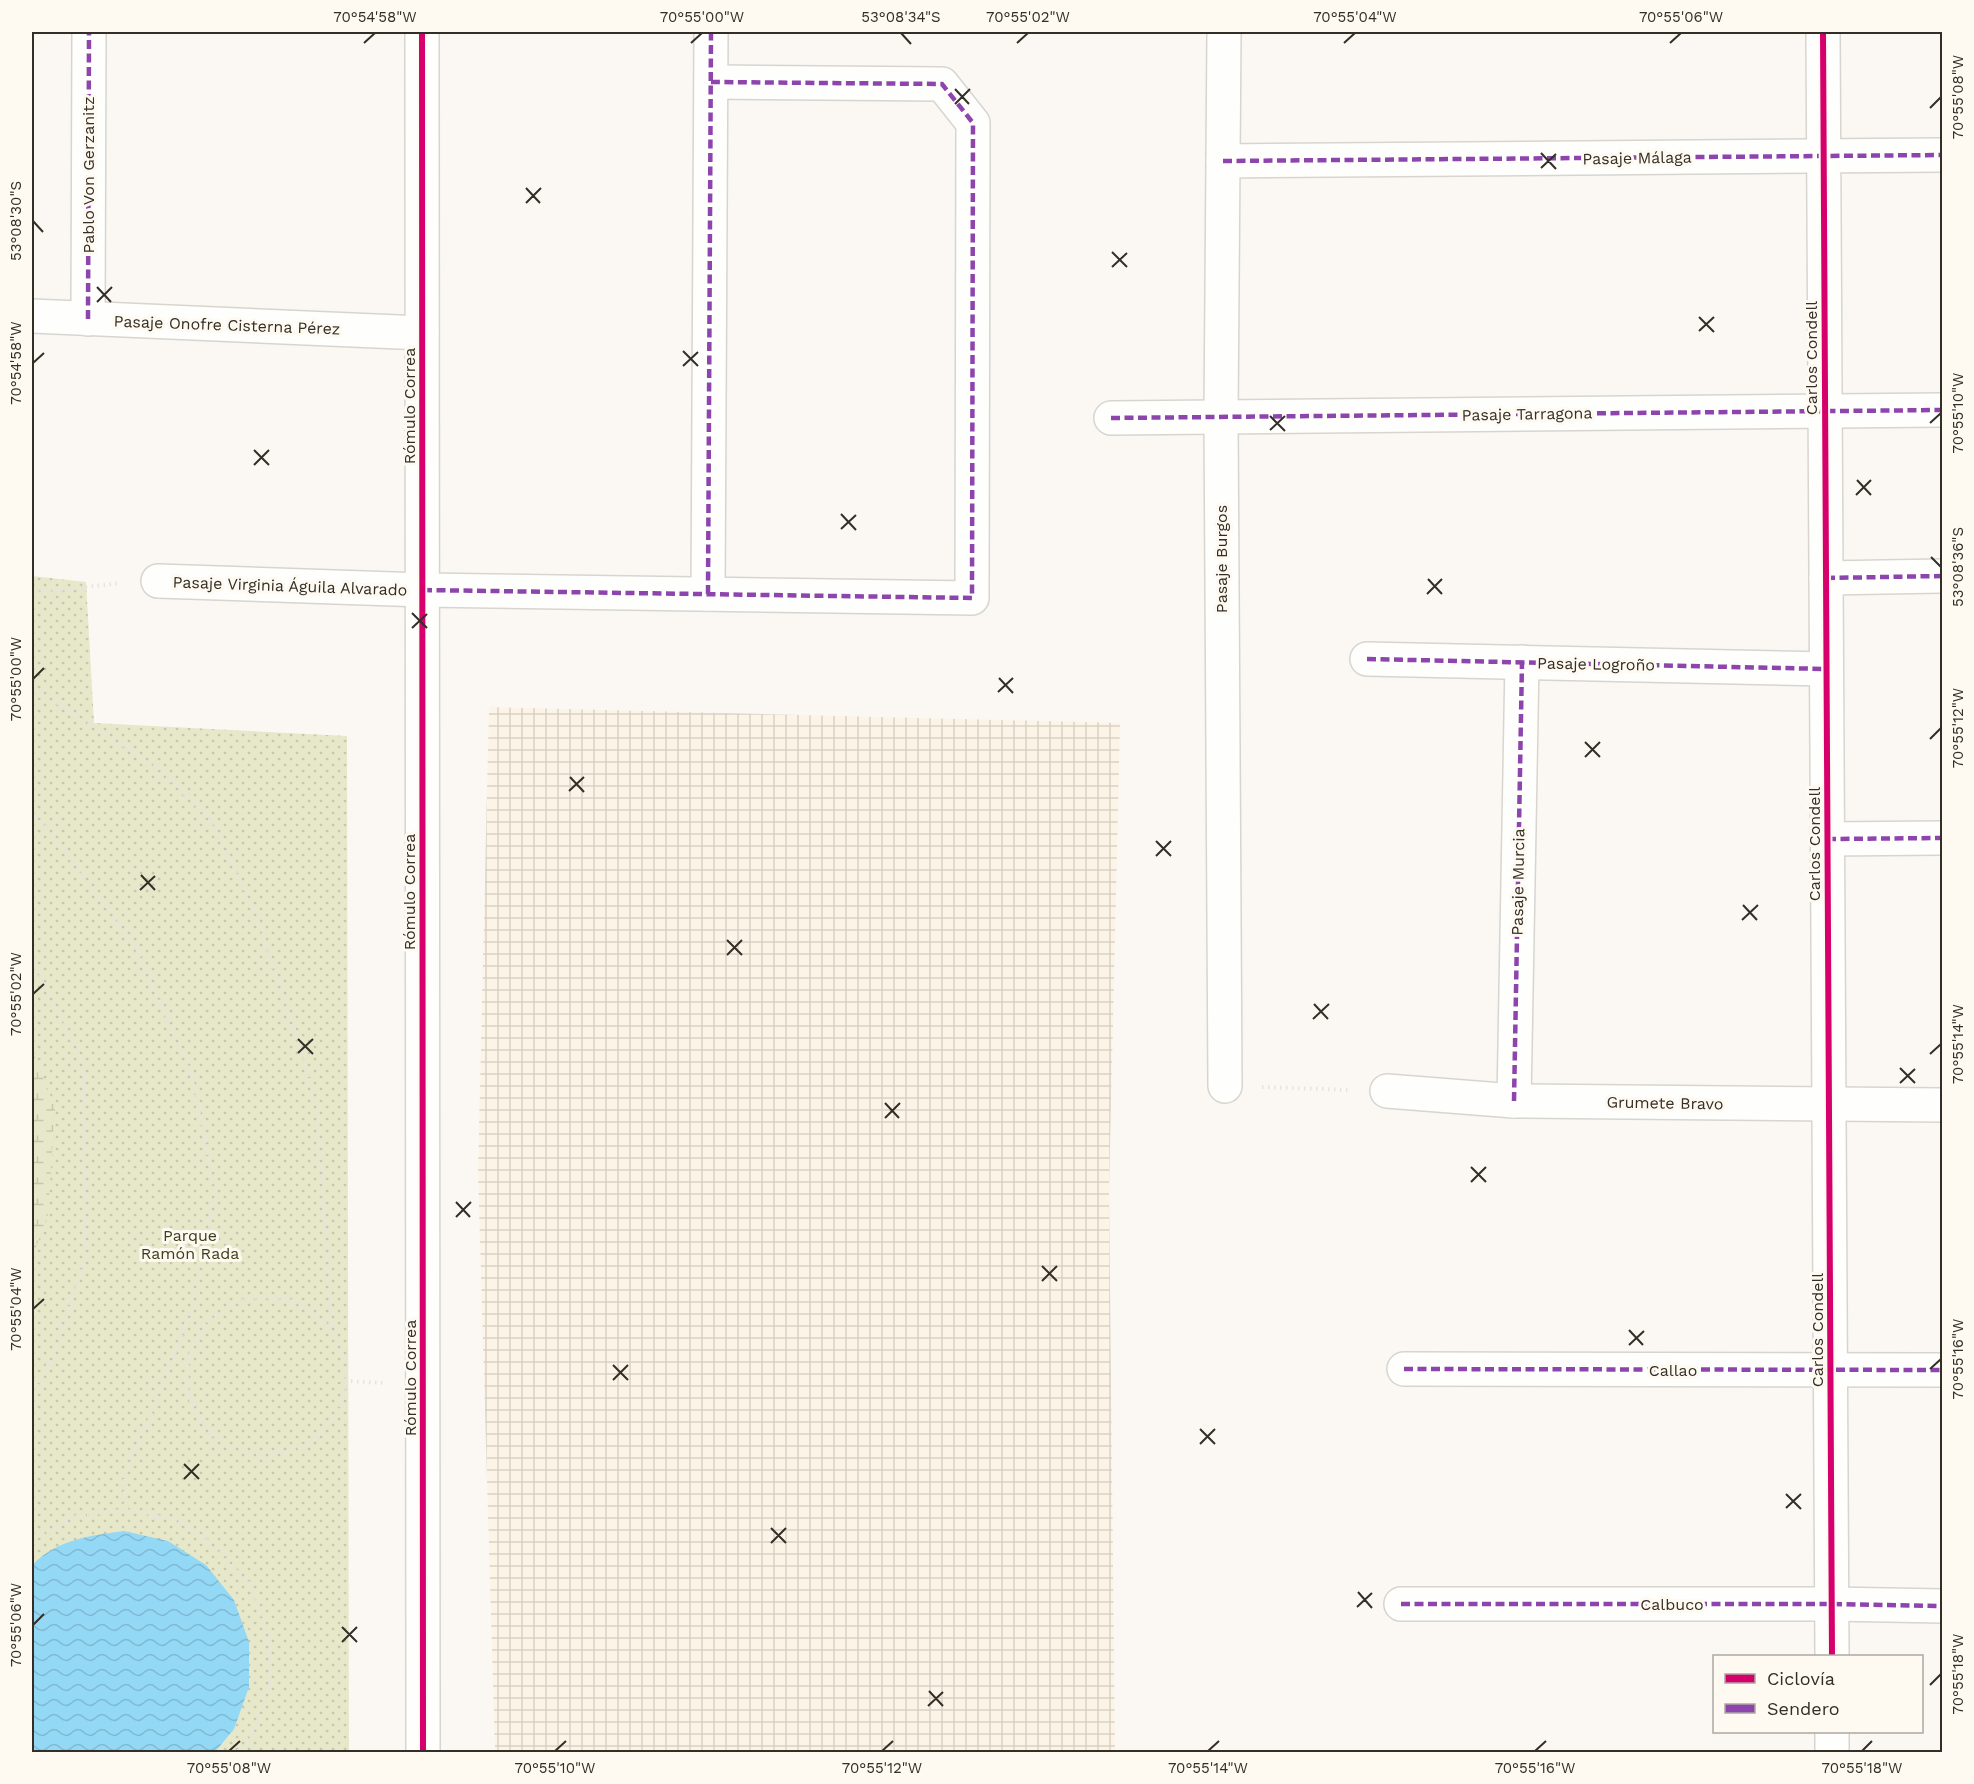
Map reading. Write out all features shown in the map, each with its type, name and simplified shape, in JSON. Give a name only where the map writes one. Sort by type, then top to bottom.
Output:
[{"type":"street","name":"Pablo Von Gerzanitz","points":[[88,319],[89,32]]},
{"type":"street","name":"Rómulo Correa","points":[[422,32],[423,1752]]},
{"type":"street","points":[[708,594],[711,32]]},
{"type":"street","name":"Pasaje Burgos","points":[[1224,32],[1221,417],[1225,1086]]},
{"type":"street","name":"Carlos Condell","points":[[1823,32],[1832,1655]]},
{"type":"street","name":"Pasaje Virginia Águila Alvarado","points":[[158,581],[423,590],[972,598],[973,123],[942,84],[711,82]]},
{"type":"street","name":"Pasaje Málaga","points":[[1223,161],[1942,154]]},
{"type":"street","name":"Pasaje Onofre Cisterna Pérez","points":[[32,316],[422,333]]},
{"type":"street","name":"Pasaje Tarragona","points":[[1111,418],[1942,410]]},
{"type":"street","points":[[1826,578],[1942,576]]},
{"type":"street","name":"Pasaje Logroño","points":[[1366,659],[1826,669]]},
{"type":"street","name":"Pasaje Murcia","points":[[1514,1101],[1522,662]]},
{"type":"street","points":[[1827,839],[1942,838]]},
{"type":"street","name":"Grumete Bravo","points":[[1388,1091],[1514,1101],[1942,1105]]},
{"type":"street","name":"Callao","points":[[1404,1369],[1942,1370]]},
{"type":"street","name":"Calbuco","points":[[1401,1604],[1942,1606]]},
{"type":"street","points":[[1832,1733],[1832,1752]]},
{"type":"path","points":[[32,593],[158,581]]},
{"type":"path","points":[[32,687],[160,769],[215,826],[260,926],[316,1100],[332,1332],[342,1356],[345,1381],[339,1406],[326,1428],[306,1444],[282,1454],[256,1455],[232,1448],[211,1433],[196,1412],[187,1388],[188,1361],[197,1336],[214,1316],[237,1302],[263,1297],[290,1301],[313,1313],[332,1332]]},
{"type":"path","points":[[32,812],[52,834],[134,943],[191,1074],[215,1188],[192,1308],[151,1414],[124,1474],[126,1510]]},
{"type":"path","points":[[32,958],[84,1065],[85,1259],[54,1352],[32,1400]]},
{"type":"path","points":[[1225,1086],[1388,1091]]},
{"type":"path","points":[[173,1356],[188,1361]]},
{"type":"path","points":[[32,1538],[76,1516],[126,1510],[175,1520],[218,1547],[250,1585],[268,1631],[270,1682],[255,1729],[238,1752]]},
{"type":"shaded area","points":[[489,707],[1120,723],[1109,1189],[1115,1752],[495,1752],[478,1173]]},
{"type":"green space","name":"Parque Ramón Rada","points":[[32,576],[86,582],[94,723],[347,736],[349,1752],[32,1752]]},
{"type":"green space","points":[[32,1050],[55,1107],[48,1215],[32,1258]]},
{"type":"water","points":[[124,1531],[168,1541],[206,1565],[234,1600],[249,1642],[249,1687],[234,1729],[215,1752],[32,1752],[32,1565],[52,1549],[63,1544],[86,1537]]},
{"type":"marked path","points":[[88,319],[89,32]]},
{"type":"marked path","points":[[708,594],[711,32]]},
{"type":"marked path","points":[[423,590],[972,598],[973,123],[942,84],[711,82]]},
{"type":"marked path","points":[[1223,161],[1942,155]]},
{"type":"marked path","points":[[1111,418],[1942,410]]},
{"type":"marked path","points":[[1826,578],[1942,576]]},
{"type":"marked path","points":[[1367,659],[1826,669]]},
{"type":"marked path","points":[[1514,1101],[1522,662]]},
{"type":"marked path","points":[[1827,839],[1942,838]]},
{"type":"marked path","points":[[1404,1369],[1942,1370]]},
{"type":"marked path","points":[[1401,1604],[1942,1606]]},
{"type":"cycle path","points":[[422,32],[423,1752]]},
{"type":"cycle path","points":[[1823,32],[1832,1655]]}]
